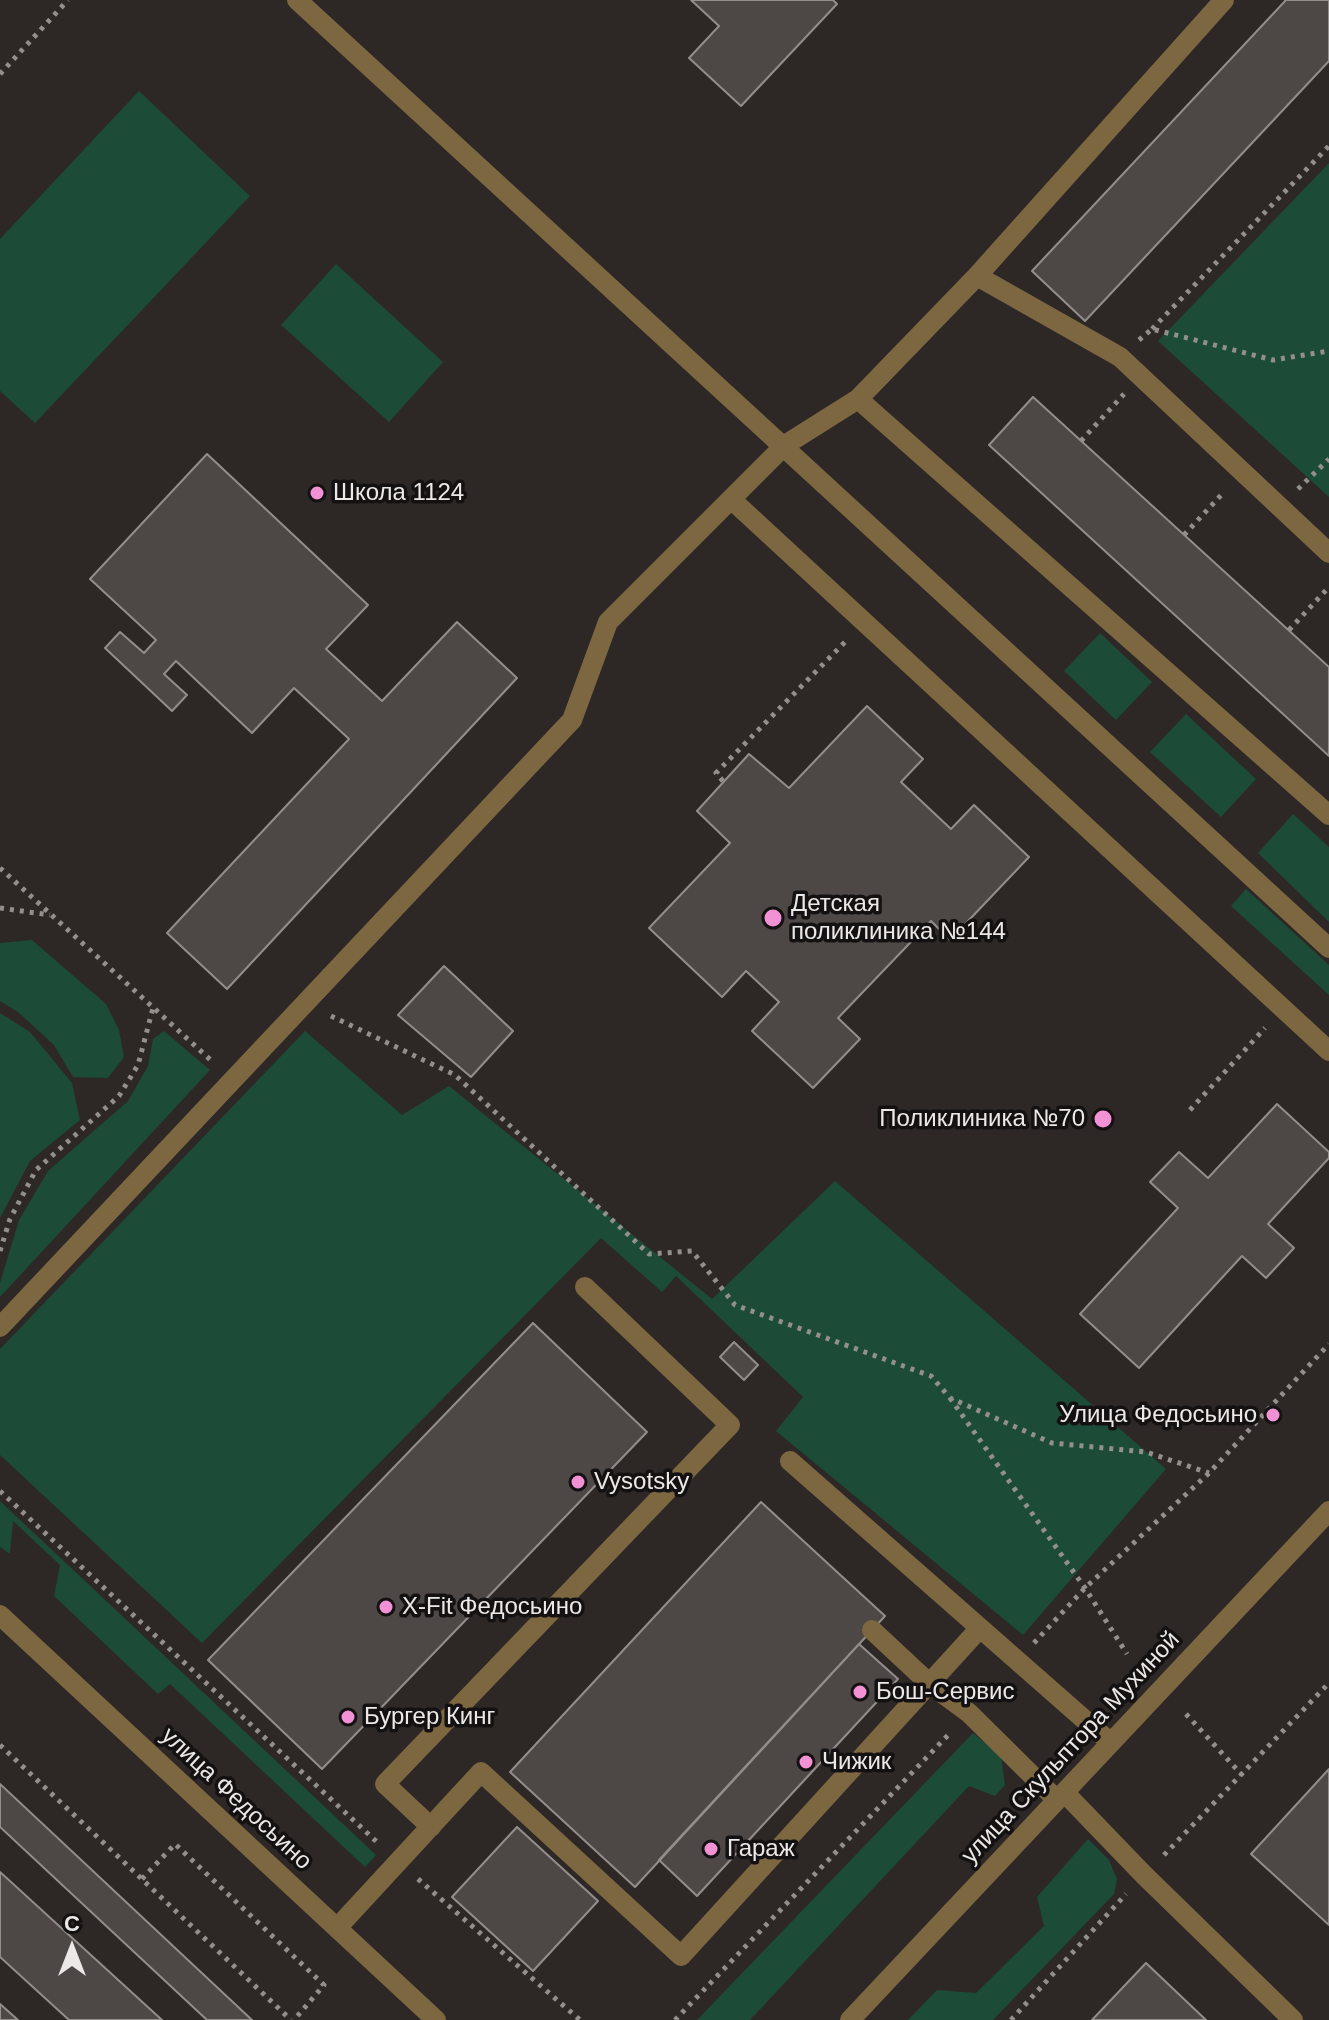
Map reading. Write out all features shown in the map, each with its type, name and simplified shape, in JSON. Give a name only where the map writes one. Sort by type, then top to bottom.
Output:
[{"type":"street","points":[[297,0],[785,445],[1329,948]]},
{"type":"street","points":[[0,1327],[572,720],[608,622],[785,445],[858,399],[977,276],[1224,0]]},
{"type":"street","points":[[977,276],[1120,357],[1329,553]]},
{"type":"street","points":[[858,399],[1329,815]]},
{"type":"street","points":[[732,500],[1329,1051]]},
{"type":"street","points":[[431,1827],[385,1784],[730,1425],[585,1287]]},
{"type":"street","points":[[790,1461],[1111,1743]]},
{"type":"street","name":"улица Скульптора Мухиной","points":[[850,2020],[1329,1511]]},
{"type":"street","name":"улица Федосьино","points":[[0,1615],[436,2020]]},
{"type":"street","points":[[337,1928],[481,1772],[681,1956],[980,1628]]},
{"type":"street","points":[[872,1630],[1061,1796],[1293,2020]]},
{"type":"path","points":[[0,74],[68,0]]},
{"type":"path","points":[[1120,357],[1152,329],[1329,146]]},
{"type":"path","points":[[1152,329],[1273,360],[1329,351]]},
{"type":"path","points":[[1081,441],[1140,376]]},
{"type":"path","points":[[1280,507],[1329,459]]},
{"type":"path","points":[[1184,535],[1242,472]]},
{"type":"path","points":[[1289,630],[1329,587]]},
{"type":"path","points":[[723,781],[716,773],[863,622]]},
{"type":"path","points":[[0,868],[233,1080]]},
{"type":"path","points":[[0,908],[52,915]]},
{"type":"path","points":[[304,1004],[455,1075],[649,1254],[692,1251],[735,1305],[931,1376],[950,1398],[1085,1588],[1127,1654]]},
{"type":"path","points":[[0,1251],[10,1219],[36,1170],[119,1096],[132,1076],[138,1065],[153,1008]]},
{"type":"path","points":[[1190,1110],[1283,1009]]},
{"type":"path","points":[[950,1398],[1052,1443],[1146,1452],[1209,1473]]},
{"type":"path","points":[[0,1491],[398,1862],[580,2020]]},
{"type":"path","points":[[1011,2020],[1144,1875],[1329,1683]]},
{"type":"path","points":[[1186,1714],[1242,1775]]},
{"type":"path","points":[[0,1745],[141,1879],[293,2020],[324,1985],[175,1844],[141,1879]]},
{"type":"green space","points":[[139,91],[250,196],[35,423],[0,391],[0,239]]},
{"type":"green space","points":[[1329,163],[1329,497],[1158,341]]},
{"type":"green space","points":[[336,264],[443,362],[389,422],[281,325]]},
{"type":"green space","points":[[1100,633],[1152,682],[1116,720],[1064,671]]},
{"type":"green space","points":[[1186,714],[1256,779],[1221,817],[1150,752]]},
{"type":"green space","points":[[1293,814],[1329,847],[1329,922],[1258,853]]},
{"type":"green space","points":[[1246,889],[1329,965],[1329,995],[1231,906]]},
{"type":"green space","points":[[32,940],[106,1004],[119,1030],[124,1057],[108,1078],[73,1077],[54,1045],[18,1012],[0,1001],[0,943]]},
{"type":"green space","points":[[0,1013],[30,1032],[72,1083],[80,1120],[30,1161],[0,1218]]},
{"type":"green space","points":[[164,1031],[210,1070],[0,1297],[0,1283],[19,1220],[48,1171],[128,1101],[148,1066],[153,1039]]},
{"type":"green space","points":[[305,1031],[402,1115],[449,1086],[712,1299],[835,1181],[1166,1469],[1023,1635],[776,1431],[803,1397],[676,1276],[662,1292],[601,1238],[202,1643],[0,1455],[0,1349]]},
{"type":"green space","points":[[0,1501],[376,1855],[365,1867],[170,1684],[158,1694],[54,1596],[60,1565],[13,1521],[10,1554],[0,1547]]},
{"type":"green space","points":[[973,1733],[1001,1756],[1005,1785],[995,1796],[969,1786],[750,2020],[697,2020]]},
{"type":"green space","points":[[1088,1839],[1109,1860],[1117,1879],[1114,1894],[993,2020],[908,2020],[937,1990],[976,1993],[1044,1926],[1037,1897]]},
{"type":"building","points":[[691,0],[833,0],[837,4],[741,106],[689,58],[719,26]]},
{"type":"building","points":[[1286,0],[1329,0],[1329,61],[1085,321],[1032,271]]},
{"type":"building","points":[[1033,397],[1329,667],[1329,756],[989,445]]},
{"type":"building","points":[[207,454],[368,605],[326,649],[382,701],[457,622],[517,678],[227,989],[167,933],[349,739],[294,688],[252,733],[176,661],[164,674],[187,695],[172,711],[105,648],[120,632],[144,653],[156,640],[90,579]]},
{"type":"building","points":[[867,706],[923,759],[901,782],[951,829],[974,805],[1029,857],[950,940],[931,921],[838,1018],[860,1039],[813,1088],[752,1031],[779,1002],[746,971],[722,997],[649,928],[730,843],[697,811],[749,754],[789,788]]},
{"type":"building","points":[[444,966],[513,1031],[471,1077],[398,1015]]},
{"type":"building","points":[[1277,1104],[1329,1152],[1329,1158],[1268,1224],[1294,1248],[1266,1278],[1242,1256],[1139,1368],[1080,1314],[1178,1208],[1150,1182],[1179,1152],[1208,1178]]},
{"type":"building","points":[[533,1323],[647,1432],[322,1769],[208,1660]]},
{"type":"building","points":[[734,1342],[758,1365],[744,1380],[720,1357]]},
{"type":"building","points":[[761,1502],[885,1616],[635,1887],[510,1772]]},
{"type":"building","points":[[859,1644],[898,1679],[697,1896],[659,1860]]},
{"type":"building","points":[[1329,1769],[1329,1925],[1251,1854]]},
{"type":"building","points":[[0,1784],[252,2020],[207,2020],[0,1827]]},
{"type":"building","points":[[517,1827],[598,1901],[533,1971],[452,1897]]},
{"type":"building","points":[[0,1872],[162,2020],[69,2020],[0,1957]]},
{"type":"building","points":[[1146,1963],[1206,2020],[1092,2020]]},
{"type":"building","points":[[0,2004],[18,2020],[0,2020]]},
{"type":"place","name":"Школа 1124","points":[[317,493]]},
{"type":"place","name":"Детская поликлиника №144","points":[[773,918]]},
{"type":"place","name":"Поликлиника №70","points":[[1103,1119]]},
{"type":"place","name":"Улица Федосьино","points":[[1273,1415]]},
{"type":"place","name":"Vysotsky","points":[[578,1482]]},
{"type":"place","name":"X-Fit Федосьино","points":[[386,1607]]},
{"type":"place","name":"Бош-Сервис","points":[[860,1692]]},
{"type":"place","name":"Бургер Кинг","points":[[348,1717]]},
{"type":"place","name":"Чижик","points":[[806,1762]]},
{"type":"place","name":"Гараж","points":[[711,1849]]}]
